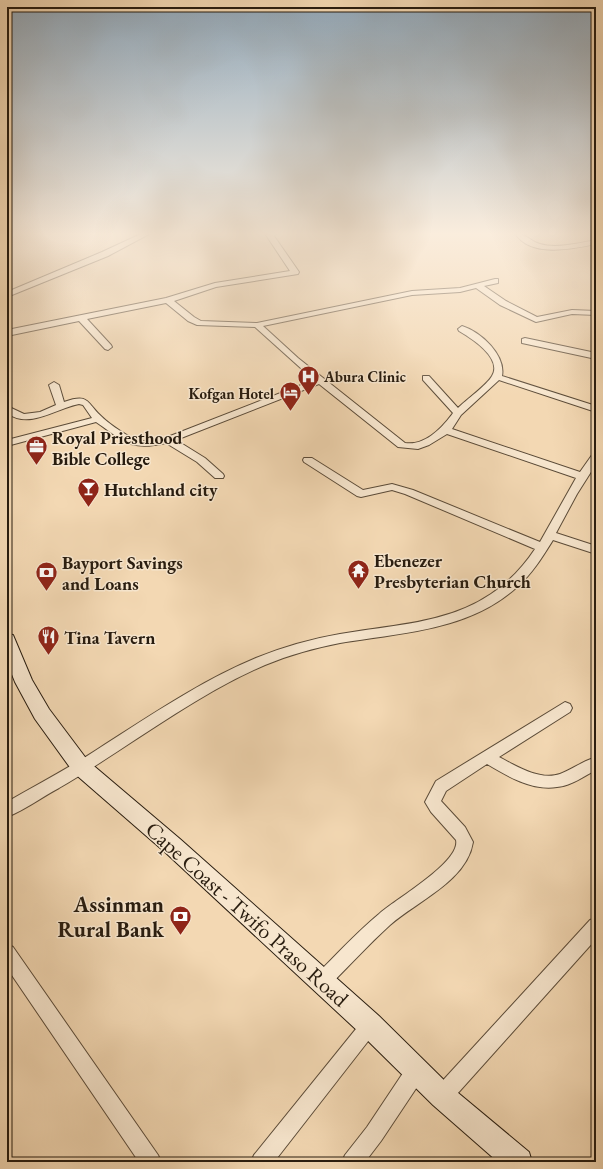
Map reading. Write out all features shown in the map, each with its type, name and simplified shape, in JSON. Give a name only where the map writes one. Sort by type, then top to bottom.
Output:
[{"type":"main road","name":"Cape Coast - Twifo Praso Road","points":[[7,640],[24,682],[42,714],[81,767],[173,846],[370,1025],[442,1096],[519,1162]]},
{"type":"street","points":[[7,295],[25,288]]},
{"type":"street","points":[[7,333],[168,300],[207,288]]},
{"type":"street","points":[[168,300],[191,319],[200,323],[257,325],[412,293],[460,290],[468,288]]},
{"type":"street","points":[[481,288],[503,303],[536,320],[572,312],[596,313]]},
{"type":"street","points":[[80,317],[108,347]]},
{"type":"street","points":[[257,325],[295,360],[402,445],[414,447],[425,443],[446,430],[458,413],[498,377],[499,367],[497,360],[491,351],[481,341],[462,329]]},
{"type":"street","points":[[525,341],[596,356]]},
{"type":"street","points":[[498,377],[596,409]]},
{"type":"street","points":[[426,378],[458,413]]},
{"type":"street","points":[[7,408],[21,416],[36,416],[77,401],[83,402],[91,408],[98,419],[130,441],[138,444],[148,444],[168,440],[321,380]]},
{"type":"street","points":[[54,385],[61,406]]},
{"type":"street","points":[[7,443],[98,419]]},
{"type":"street","points":[[446,430],[581,476]]},
{"type":"street","points":[[168,440],[201,460],[219,476]]},
{"type":"street","points":[[7,810],[81,767],[154,720],[255,663],[317,642],[410,628],[464,614],[495,598],[528,570],[543,548],[581,476],[596,457]]},
{"type":"street","points":[[308,460],[361,494],[392,487],[409,492],[543,548]]},
{"type":"street","points":[[550,535],[596,550]]},
{"type":"street","points":[[321,982],[393,912],[424,892],[456,862],[464,850],[465,841],[462,833],[436,808],[432,802],[441,786],[564,708]]},
{"type":"street","points":[[487,757],[528,778],[557,781],[591,765]]},
{"type":"street","points":[[442,1096],[596,926]]},
{"type":"street","points":[[7,953],[151,1162]]},
{"type":"street","points":[[261,1162],[370,1025]]},
{"type":"street","points":[[352,1162],[374,1134],[416,1071]]},
{"type":"place","name":"Abura Clinic","points":[[309,396]]},
{"type":"place","name":"Kofgan Hotel","points":[[290,412]]},
{"type":"place","name":"Royal Priesthood Bible College","points":[[36,466]]},
{"type":"place","name":"Hutchland city","points":[[89,508]]},
{"type":"place","name":"Ebenezer Presbyterian Church","points":[[358,590]]},
{"type":"place","name":"Bayport Savings and Loans","points":[[47,592]]},
{"type":"place","name":"Tina Tavern","points":[[49,656]]},
{"type":"place","name":"Assinman Rural Bank","points":[[180,936]]}]
